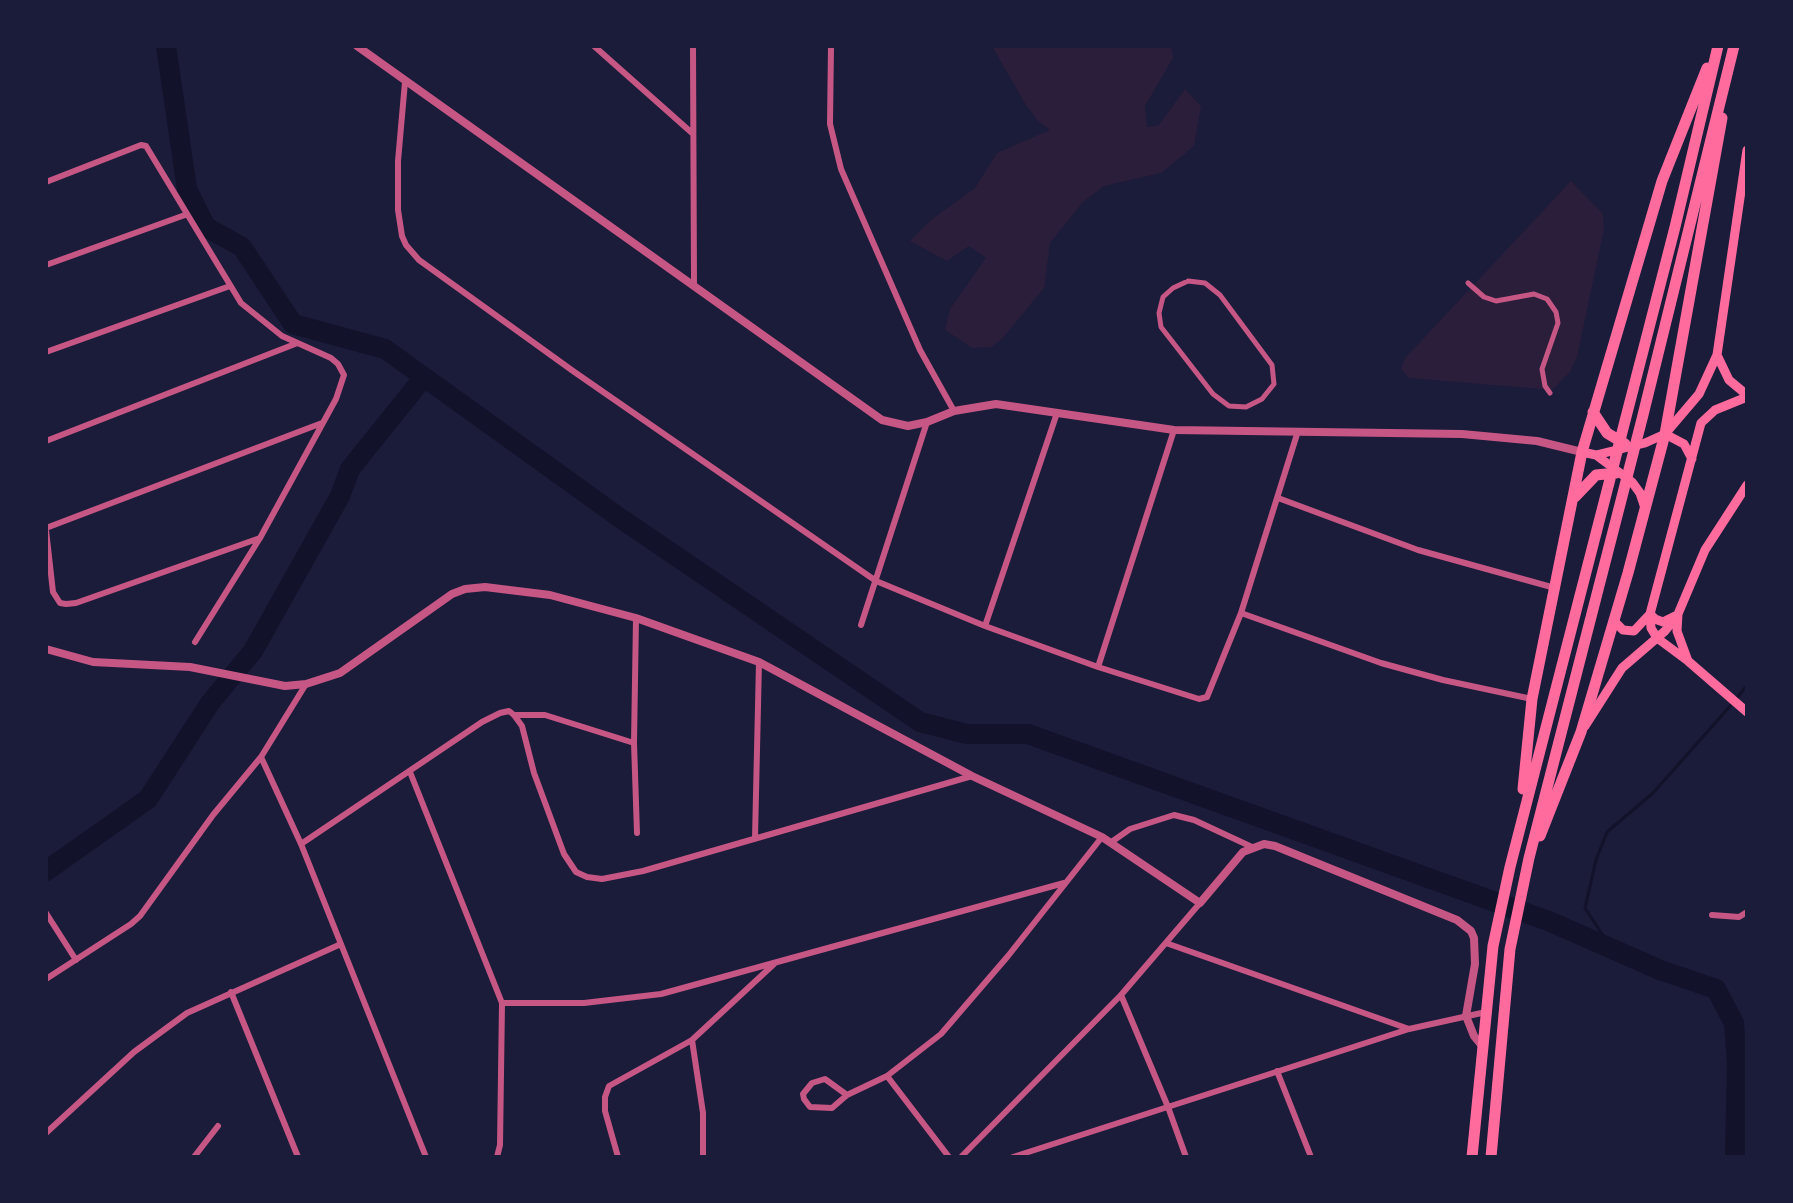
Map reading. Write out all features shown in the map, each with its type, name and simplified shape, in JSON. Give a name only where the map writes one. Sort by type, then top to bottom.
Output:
[{"type":"highway","points":[[1521,818],[1532,699],[1582,452],[1662,181],[1716,46]]},
{"type":"highway","points":[[1472,1157],[1493,946],[1510,867],[1603,507],[1716,46]]},
{"type":"highway","points":[[1491,1157],[1510,949],[1529,858],[1734,46]]},
{"type":"highway","points":[[1529,858],[1544,828],[1581,732],[1665,434],[1734,46]]},
{"type":"highway","points":[[1593,412],[1607,433],[1630,446]]},
{"type":"highway","points":[[1572,500],[1596,475],[1620,473]]},
{"type":"main road","points":[[1596,455],[1665,434],[1699,394],[1717,355],[1747,150]]},
{"type":"main road","points":[[1717,355],[1729,380],[1747,396],[1708,414],[1701,423],[1650,614],[1651,628],[1657,638],[1746,712]]},
{"type":"main road","points":[[1665,434],[1684,444],[1692,459]]},
{"type":"main road","points":[[1582,452],[1596,455],[1636,487],[1645,508]]},
{"type":"main road","points":[[1581,732],[1622,668],[1657,638],[1678,614],[1710,541],[1747,485]]},
{"type":"main road","points":[[1650,614],[1663,622],[1678,614]]},
{"type":"main road","points":[[1614,621],[1623,630],[1634,631],[1650,614]]},
{"type":"main road","points":[[1678,614],[1677,631],[1688,661]]},
{"type":"street","points":[[357,46],[882,420],[908,426],[954,411],[996,404],[1174,430],[1462,434],[1537,441],[1582,452]]},
{"type":"street","points":[[594,46],[692,133]]},
{"type":"street","points":[[693,46],[694,285]]},
{"type":"street","points":[[831,46],[830,124],[841,169],[920,350],[954,411]]},
{"type":"street","points":[[405,82],[398,161],[398,210],[402,236],[412,253],[573,371],[876,581],[985,626],[1199,699],[1210,693],[1241,613],[1298,431]]},
{"type":"street","points":[[46,182],[144,145],[241,303],[254,316],[295,344],[331,358],[342,370],[344,382],[260,538],[195,642]]},
{"type":"street","points":[[46,265],[185,215]]},
{"type":"street","points":[[1188,281],[1205,283],[1220,295],[1272,365],[1274,384],[1262,399],[1246,407],[1229,406],[1213,394],[1161,327],[1159,313],[1163,297],[1173,288],[1188,281]]},
{"type":"street","points":[[1468,283],[1484,297],[1496,301],[1534,294],[1547,299],[1556,312],[1558,323],[1542,369],[1545,386],[1550,393]]},
{"type":"street","points":[[46,352],[230,286]]},
{"type":"street","points":[[46,441],[295,344]]},
{"type":"street","points":[[985,626],[1057,413]]},
{"type":"street","points":[[861,625],[927,422]]},
{"type":"street","points":[[260,538],[66,604],[60,603],[53,592],[46,529],[322,423]]},
{"type":"street","points":[[1098,667],[1174,430]]},
{"type":"street","points":[[1278,498],[1418,550],[1555,588]]},
{"type":"street","points":[[46,649],[93,662],[190,667],[285,686],[306,684],[340,673],[452,594],[465,589],[485,587],[550,595],[636,618],[759,662],[972,776],[1102,837],[1200,903]]},
{"type":"street","points":[[1241,613],[1408,671],[1532,699]]},
{"type":"street","points":[[636,618],[634,743],[637,833]]},
{"type":"street","points":[[755,838],[759,662]]},
{"type":"street","points":[[46,979],[140,916],[213,815],[261,757],[306,684]]},
{"type":"street","points":[[301,844],[482,722],[509,711],[522,726],[534,773],[564,854],[576,872],[587,877],[602,879],[643,871],[972,776]]},
{"type":"street","points":[[514,715],[545,715],[634,743]]},
{"type":"street","points":[[261,757],[301,844],[426,1157]]},
{"type":"street","points":[[410,772],[502,1003],[500,1145],[497,1157]]},
{"type":"street","points":[[1110,843],[1130,829],[1174,815],[1194,820],[1252,847]]},
{"type":"street","points":[[847,1095],[825,1079],[812,1083],[803,1094],[806,1104],[823,1110],[832,1108],[847,1095],[887,1076],[955,1020],[1102,837]]},
{"type":"street","points":[[961,1157],[1121,995],[1243,852],[1264,844],[1448,916],[1466,926],[1474,938],[1475,964],[1466,1016],[1474,1036],[1483,1047]]},
{"type":"street","points":[[502,1003],[584,1003],[661,994],[1064,883]]},
{"type":"street","points":[[1712,915],[1739,917],[1747,912]]},
{"type":"street","points":[[46,913],[76,960]]},
{"type":"street","points":[[1166,943],[1409,1029]]},
{"type":"street","points":[[46,1133],[134,1052],[187,1013],[341,944]]},
{"type":"street","points":[[618,1157],[605,1111],[609,1086],[692,1040],[776,963]]},
{"type":"street","points":[[231,992],[298,1157]]},
{"type":"street","points":[[1121,995],[1186,1157]]},
{"type":"street","points":[[1013,1157],[1409,1029],[1486,1012]]},
{"type":"street","points":[[692,1040],[703,1113],[703,1157]]},
{"type":"street","points":[[1277,1071],[1311,1157]]},
{"type":"street","points":[[887,1076],[949,1157]]},
{"type":"street","points":[[194,1157],[218,1126]]},
{"type":"shaded area","points":[[992,46],[1171,46],[1173,58],[1145,106],[1147,127],[1159,125],[1185,89],[1201,106],[1194,146],[1161,173],[1104,186],[1083,202],[1050,243],[1044,288],[1002,339],[991,347],[972,348],[945,330],[950,309],[986,258],[969,246],[947,261],[910,241],[931,220],[975,188],[997,153],[1050,130],[1037,120],[1024,102]]},
{"type":"shaded area","points":[[1571,181],[1603,214],[1604,229],[1577,357],[1570,372],[1552,390],[1409,378],[1401,369],[1405,358]]},
{"type":"waterway","points":[[166,46],[187,189],[206,227],[242,247],[293,324],[385,349],[620,518],[920,722],[967,734],[1028,734],[1551,922],[1660,970],[1716,989],[1734,1023],[1737,1063],[1735,1157]]},
{"type":"waterway","points":[[46,871],[148,799],[210,703],[253,651],[340,496],[350,469],[424,377]]},
{"type":"waterway","points":[[1737,698],[1747,685]]},
{"type":"waterway","points":[[1611,948],[1585,908],[1596,860],[1607,832],[1653,793],[1732,704]]}]
